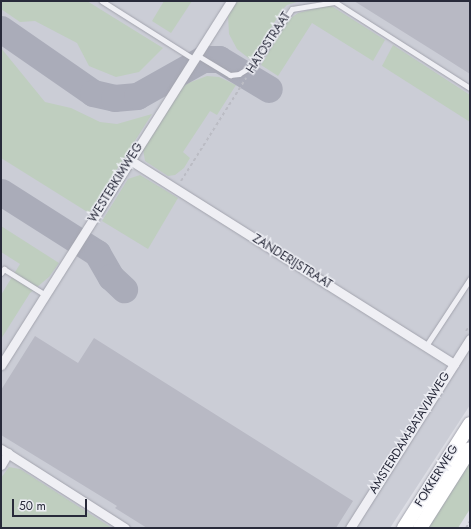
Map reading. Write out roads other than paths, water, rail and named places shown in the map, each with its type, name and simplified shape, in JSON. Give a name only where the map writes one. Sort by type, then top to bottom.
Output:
[{"type":"main road","name":"FOKKERWEG","points":[[404,528],[470,424]]},
{"type":"main road","name":"FOKKERWEG","points":[[420,528],[470,449]]},
{"type":"street","name":"WESTERKIMWEG","points":[[1,365],[231,1]]},
{"type":"street","name":"ZANDERIJSTRAAT","points":[[130,160],[454,364]]},
{"type":"street","name":"AMSTERDAM-BATAVIAWEG","points":[[350,528],[470,339]]},
{"type":"street","points":[[1,465],[5,451],[125,528]]},
{"type":"lane","points":[[102,1],[195,57]]},
{"type":"lane","name":"HATOSTRAAT","points":[[195,57],[230,75],[249,70],[255,64],[292,9],[335,2],[470,88]]},
{"type":"lane","points":[[1,273],[4,269],[46,295]]},
{"type":"lane","points":[[426,346],[470,279]]}]
